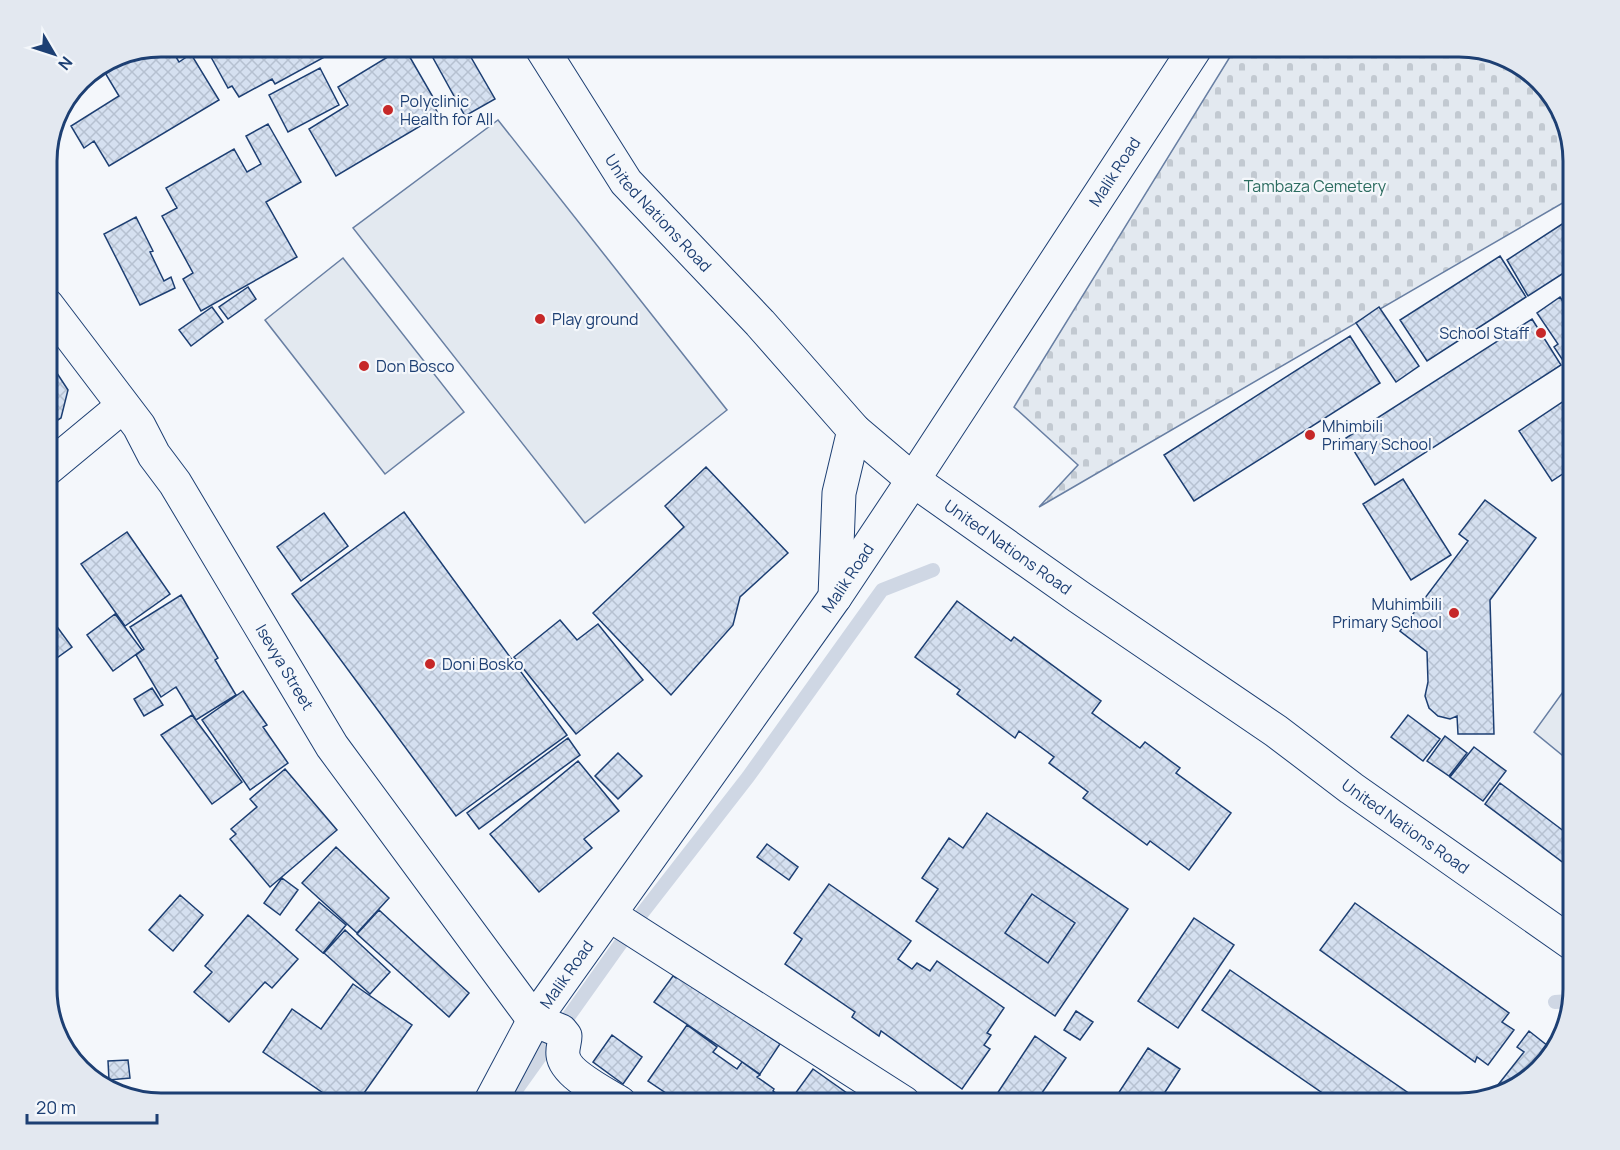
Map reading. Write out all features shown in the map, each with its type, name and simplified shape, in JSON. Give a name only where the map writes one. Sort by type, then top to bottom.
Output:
[{"type":"street","name":"United Nations Road","points":[[548,57],[626,182],[760,323],[854,430],[913,480],[1079,597],[1276,731],[1351,788],[1563,936]]},
{"type":"street","name":"Malik Road","points":[[496,1093],[534,1020],[835,597],[1189,57]]},
{"type":"street","name":"Isevya Street","points":[[57,318],[139,426],[154,455],[175,483],[332,746],[534,1020]]},
{"type":"street","points":[[57,461],[123,406]]},
{"type":"street","points":[[835,597],[839,493],[854,430]]},
{"type":"street","points":[[610,915],[887,1093]]},
{"type":"street","points":[[534,1020],[561,1031],[565,1036],[562,1053],[565,1063],[575,1074],[604,1093]]},
{"type":"green space","name":"Tambaza Cemetery","points":[[1230,57],[1473,58],[1493,62],[1511,71],[1522,78],[1546,103],[1558,127],[1561,140],[1563,203],[1039,507],[1078,465],[1014,407]]},
{"type":"green space","name":"Play ground","points":[[498,120],[727,410],[585,523],[353,228]]},
{"type":"green space","name":"Don Bosco","points":[[343,258],[464,412],[385,474],[265,320]]},
{"type":"green space","points":[[1563,692],[1563,756],[1534,732]]},
{"type":"building","points":[[176,57],[179,62],[186,57],[193,57],[219,100],[109,166],[94,141],[84,148],[71,126],[119,96],[105,73],[109,71],[127,62],[147,58]]},
{"type":"building","points":[[211,57],[324,57],[275,84],[272,79],[239,97],[232,86],[228,88]]},
{"type":"building","name":"Polyclinic Health for All","points":[[388,57],[410,57],[437,104],[434,106],[439,115],[336,176],[309,129],[348,105],[338,87]]},
{"type":"building","points":[[433,57],[471,57],[495,99],[465,116]]},
{"type":"building","points":[[320,68],[339,105],[288,132],[269,95]]},
{"type":"building","points":[[268,124],[301,182],[266,202],[297,257],[201,311],[183,279],[193,273],[162,216],[177,208],[166,188],[234,149],[247,172],[261,164],[246,136]]},
{"type":"building","points":[[136,217],[153,251],[150,252],[164,281],[171,277],[175,288],[140,305],[104,234]]},
{"type":"building","points":[[1563,224],[1563,273],[1528,296],[1507,260]]},
{"type":"building","points":[[1500,256],[1526,297],[1427,361],[1400,320]]},
{"type":"building","points":[[248,287],[256,299],[228,319],[219,307]]},
{"type":"building","points":[[1560,297],[1563,302],[1563,360],[1554,347],[1558,344],[1537,313]]},
{"type":"building","points":[[212,307],[223,322],[191,346],[179,330]]},
{"type":"building","points":[[1379,307],[1419,366],[1396,382],[1356,323]]},
{"type":"building","points":[[1532,319],[1561,365],[1375,485],[1346,438]]},
{"type":"building","points":[[1350,336],[1380,383],[1194,501],[1164,455]]},
{"type":"building","points":[[57,373],[68,390],[61,418],[57,421]]},
{"type":"building","points":[[1563,402],[1563,474],[1552,481],[1519,431]]},
{"type":"building","points":[[706,467],[788,553],[740,597],[733,625],[671,695],[593,613],[684,527],[665,506]]},
{"type":"building","points":[[1403,479],[1451,555],[1411,580],[1363,504]]},
{"type":"building","points":[[1485,500],[1536,538],[1490,600],[1494,734],[1458,734],[1457,716],[1450,719],[1438,716],[1429,708],[1425,696],[1428,682],[1427,652],[1400,631],[1468,541],[1459,534]]},
{"type":"building","name":"Doni Bosko","points":[[404,512],[567,735],[456,816],[292,594]]},
{"type":"building","points":[[324,513],[348,546],[301,581],[277,547]]},
{"type":"building","points":[[127,532],[170,594],[125,626],[81,564]]},
{"type":"building","points":[[181,595],[218,658],[215,660],[236,695],[196,720],[176,687],[161,697],[136,655],[144,649],[130,627]]},
{"type":"building","points":[[957,601],[1011,641],[1014,637],[1101,701],[1092,713],[1140,748],[1145,742],[1180,768],[1176,773],[1231,813],[1189,870],[1150,841],[1147,845],[1083,798],[1088,792],[1049,763],[1054,757],[1019,731],[1015,738],[957,694],[960,690],[915,657]]},
{"type":"building","points":[[115,614],[142,650],[113,671],[87,635]]},
{"type":"building","points":[[560,620],[577,640],[598,624],[643,680],[576,734],[514,657]]},
{"type":"building","points":[[57,627],[72,647],[57,658]]},
{"type":"building","points":[[152,688],[163,705],[144,716],[134,699]]},
{"type":"building","points":[[243,691],[267,725],[263,727],[288,763],[250,790],[202,720]]},
{"type":"building","points":[[192,715],[242,782],[212,804],[161,735]]},
{"type":"building","points":[[1408,715],[1440,739],[1423,761],[1391,737]]},
{"type":"building","points":[[1445,736],[1467,753],[1449,776],[1427,761]]},
{"type":"building","points":[[568,738],[580,755],[479,829],[467,813]]},
{"type":"building","points":[[1474,747],[1506,771],[1483,801],[1450,777]]},
{"type":"building","points":[[618,753],[642,776],[618,799],[595,776]]},
{"type":"building","points":[[578,761],[619,811],[584,839],[592,848],[539,892],[490,834]]},
{"type":"building","points":[[285,769],[337,830],[270,887],[230,839],[236,834],[231,829],[257,807],[250,799]]},
{"type":"building","points":[[1500,783],[1563,830],[1563,862],[1485,804]]},
{"type":"building","points":[[987,813],[1128,909],[1055,1016],[916,921],[938,889],[922,878],[949,838],[963,848]],"holes":[[[1032,894],[1075,923],[1048,963],[1005,933]]]},
{"type":"building","points":[[767,844],[798,867],[789,880],[757,857]]},
{"type":"building","points":[[336,847],[389,898],[357,933],[302,883]]},
{"type":"building","points":[[282,878],[298,890],[280,915],[264,903]]},
{"type":"building","points":[[829,884],[911,941],[898,959],[912,969],[917,963],[930,971],[937,961],[1004,1008],[987,1033],[991,1035],[984,1045],[990,1049],[962,1089],[881,1031],[879,1036],[852,1017],[855,1012],[785,964],[802,939],[794,933]]},
{"type":"building","points":[[1032,894],[1075,923],[1048,963],[1005,933]]},
{"type":"building","points":[[180,895],[203,915],[173,951],[149,930]]},
{"type":"building","points":[[319,902],[346,925],[323,953],[296,930]]},
{"type":"building","points":[[1355,903],[1509,1013],[1502,1022],[1514,1030],[1488,1065],[1477,1057],[1475,1062],[1320,950]]},
{"type":"building","points":[[379,910],[469,993],[449,1017],[357,934]]},
{"type":"building","points":[[248,915],[298,959],[272,988],[265,982],[229,1022],[194,992],[212,972],[205,966]]},
{"type":"building","points":[[1194,918],[1234,945],[1178,1028],[1138,1001]]},
{"type":"building","points":[[345,930],[390,972],[370,994],[324,953]]},
{"type":"building","points":[[684,966],[707,995],[780,1044],[760,1074],[654,1002],[673,976],[676,978]]},
{"type":"building","points":[[1230,970],[1408,1093],[1322,1093],[1202,1010]]},
{"type":"building","points":[[353,984],[412,1025],[364,1093],[323,1093],[263,1052],[292,1009],[321,1029]]},
{"type":"building","points":[[1076,1011],[1093,1022],[1080,1040],[1064,1030]]},
{"type":"building","points":[[687,1025],[717,1047],[713,1052],[737,1069],[742,1062],[760,1075],[757,1077],[776,1093],[666,1093],[648,1081]]},
{"type":"building","points":[[1529,1031],[1547,1045],[1533,1063],[1497,1086],[1524,1052],[1517,1047]]},
{"type":"building","points":[[612,1035],[642,1057],[623,1084],[593,1062]]},
{"type":"building","points":[[1035,1036],[1066,1058],[1042,1093],[998,1093]]},
{"type":"building","points":[[1148,1048],[1180,1069],[1164,1093],[1119,1093]]},
{"type":"building","points":[[128,1060],[130,1078],[109,1078],[108,1061]]},
{"type":"building","points":[[813,1069],[847,1093],[796,1093]]},
{"type":"waterway","points":[[514,1093],[643,912],[748,777],[882,590],[933,570]]},
{"type":"waterway","points":[[1555,1002],[1562,1002]]},
{"type":"place","name":"Polyclinic Health for All","points":[[388,110]]},
{"type":"place","name":"Play ground","points":[[540,319]]},
{"type":"place","name":"School Staff","points":[[1541,333]]},
{"type":"place","name":"Don Bosco","points":[[364,366]]},
{"type":"place","name":"Mhimbili Primary School","points":[[1310,435]]},
{"type":"place","name":"Muhimbili Primary School","points":[[1454,613]]},
{"type":"place","name":"Doni Bosko","points":[[430,664]]}]
